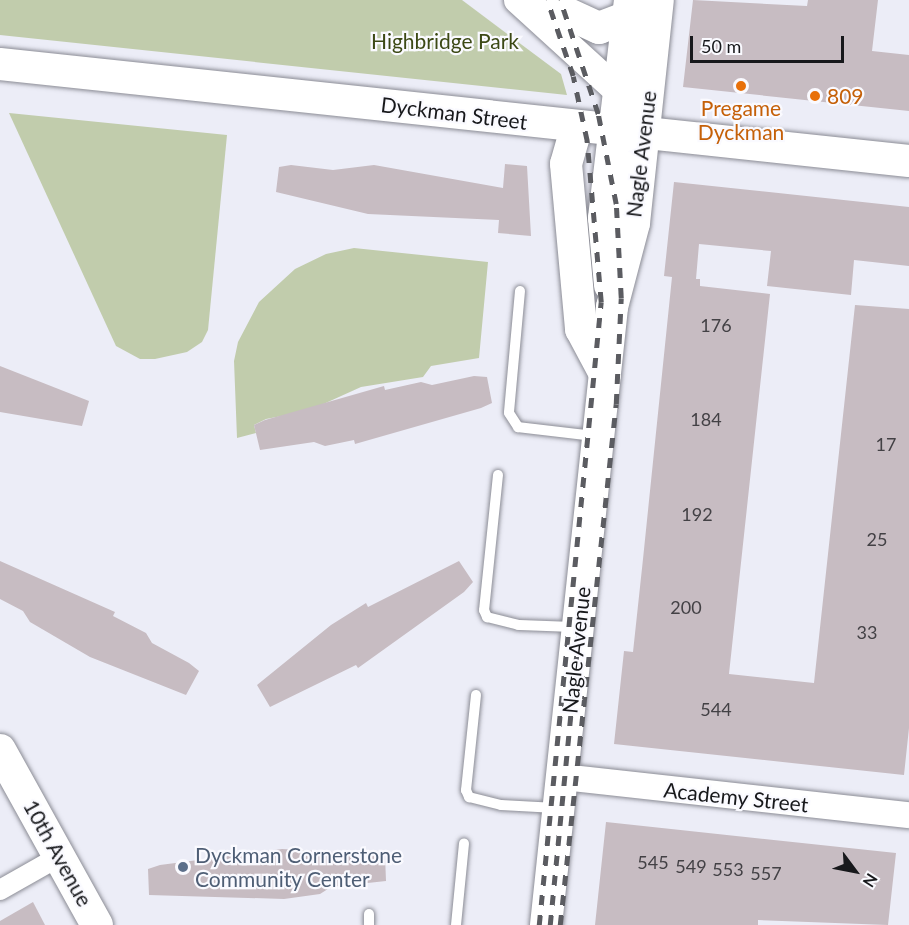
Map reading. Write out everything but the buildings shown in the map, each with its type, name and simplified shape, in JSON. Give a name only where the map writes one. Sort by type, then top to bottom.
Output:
[{"type":"main road","points":[[518,0],[618,91],[644,133]]},
{"type":"main road","points":[[538,0],[599,28],[629,9]]},
{"type":"main road","name":"Nagle Avenue","points":[[546,925],[612,306],[634,223],[658,0]]},
{"type":"main road","name":"Nagle Avenue","points":[[612,306],[604,218],[612,130],[629,9]]},
{"type":"main road","name":"Dyckman Street","points":[[0,64],[576,129],[644,133],[909,161]]},
{"type":"main road","points":[[576,129],[566,164],[581,329],[605,374]]},
{"type":"main road","name":"10th Avenue","points":[[0,750],[97,925]]},
{"type":"street","name":"Academy Street","points":[[562,777],[909,815]]},
{"type":"street","points":[[0,890],[60,856]]},
{"type":"lane","points":[[520,291],[509,413],[518,427],[598,436]]},
{"type":"lane","points":[[498,475],[484,610],[487,617],[518,625],[578,628]]},
{"type":"lane","points":[[476,695],[466,790],[470,797],[501,805],[559,808]]},
{"type":"lane","points":[[456,925],[464,843]]},
{"type":"green space","name":"Highbridge Park","points":[[0,0],[462,0],[561,74],[567,95],[0,35]]},
{"type":"green space","points":[[9,113],[227,135],[208,330],[202,342],[187,352],[155,359],[140,359],[116,346]]},
{"type":"green space","points":[[354,248],[488,262],[479,358],[431,366],[423,377],[361,387],[308,411],[266,419],[254,425],[256,433],[237,438],[234,361],[238,342],[259,302],[295,269],[326,254]]},
{"type":"railway","points":[[539,925],[601,302],[587,141],[573,76],[547,0]]},
{"type":"railway","points":[[560,0],[598,114],[616,204],[621,298],[616,404],[560,925]]},
{"type":"railway","points":[[550,925],[581,607]]},
{"type":"place","name":"Pregame Dyckman","points":[[741,86]]},
{"type":"place","name":"809","points":[[815,96]]},
{"type":"place","name":"Dyckman Cornerstone Community Center","points":[[183,867]]}]
